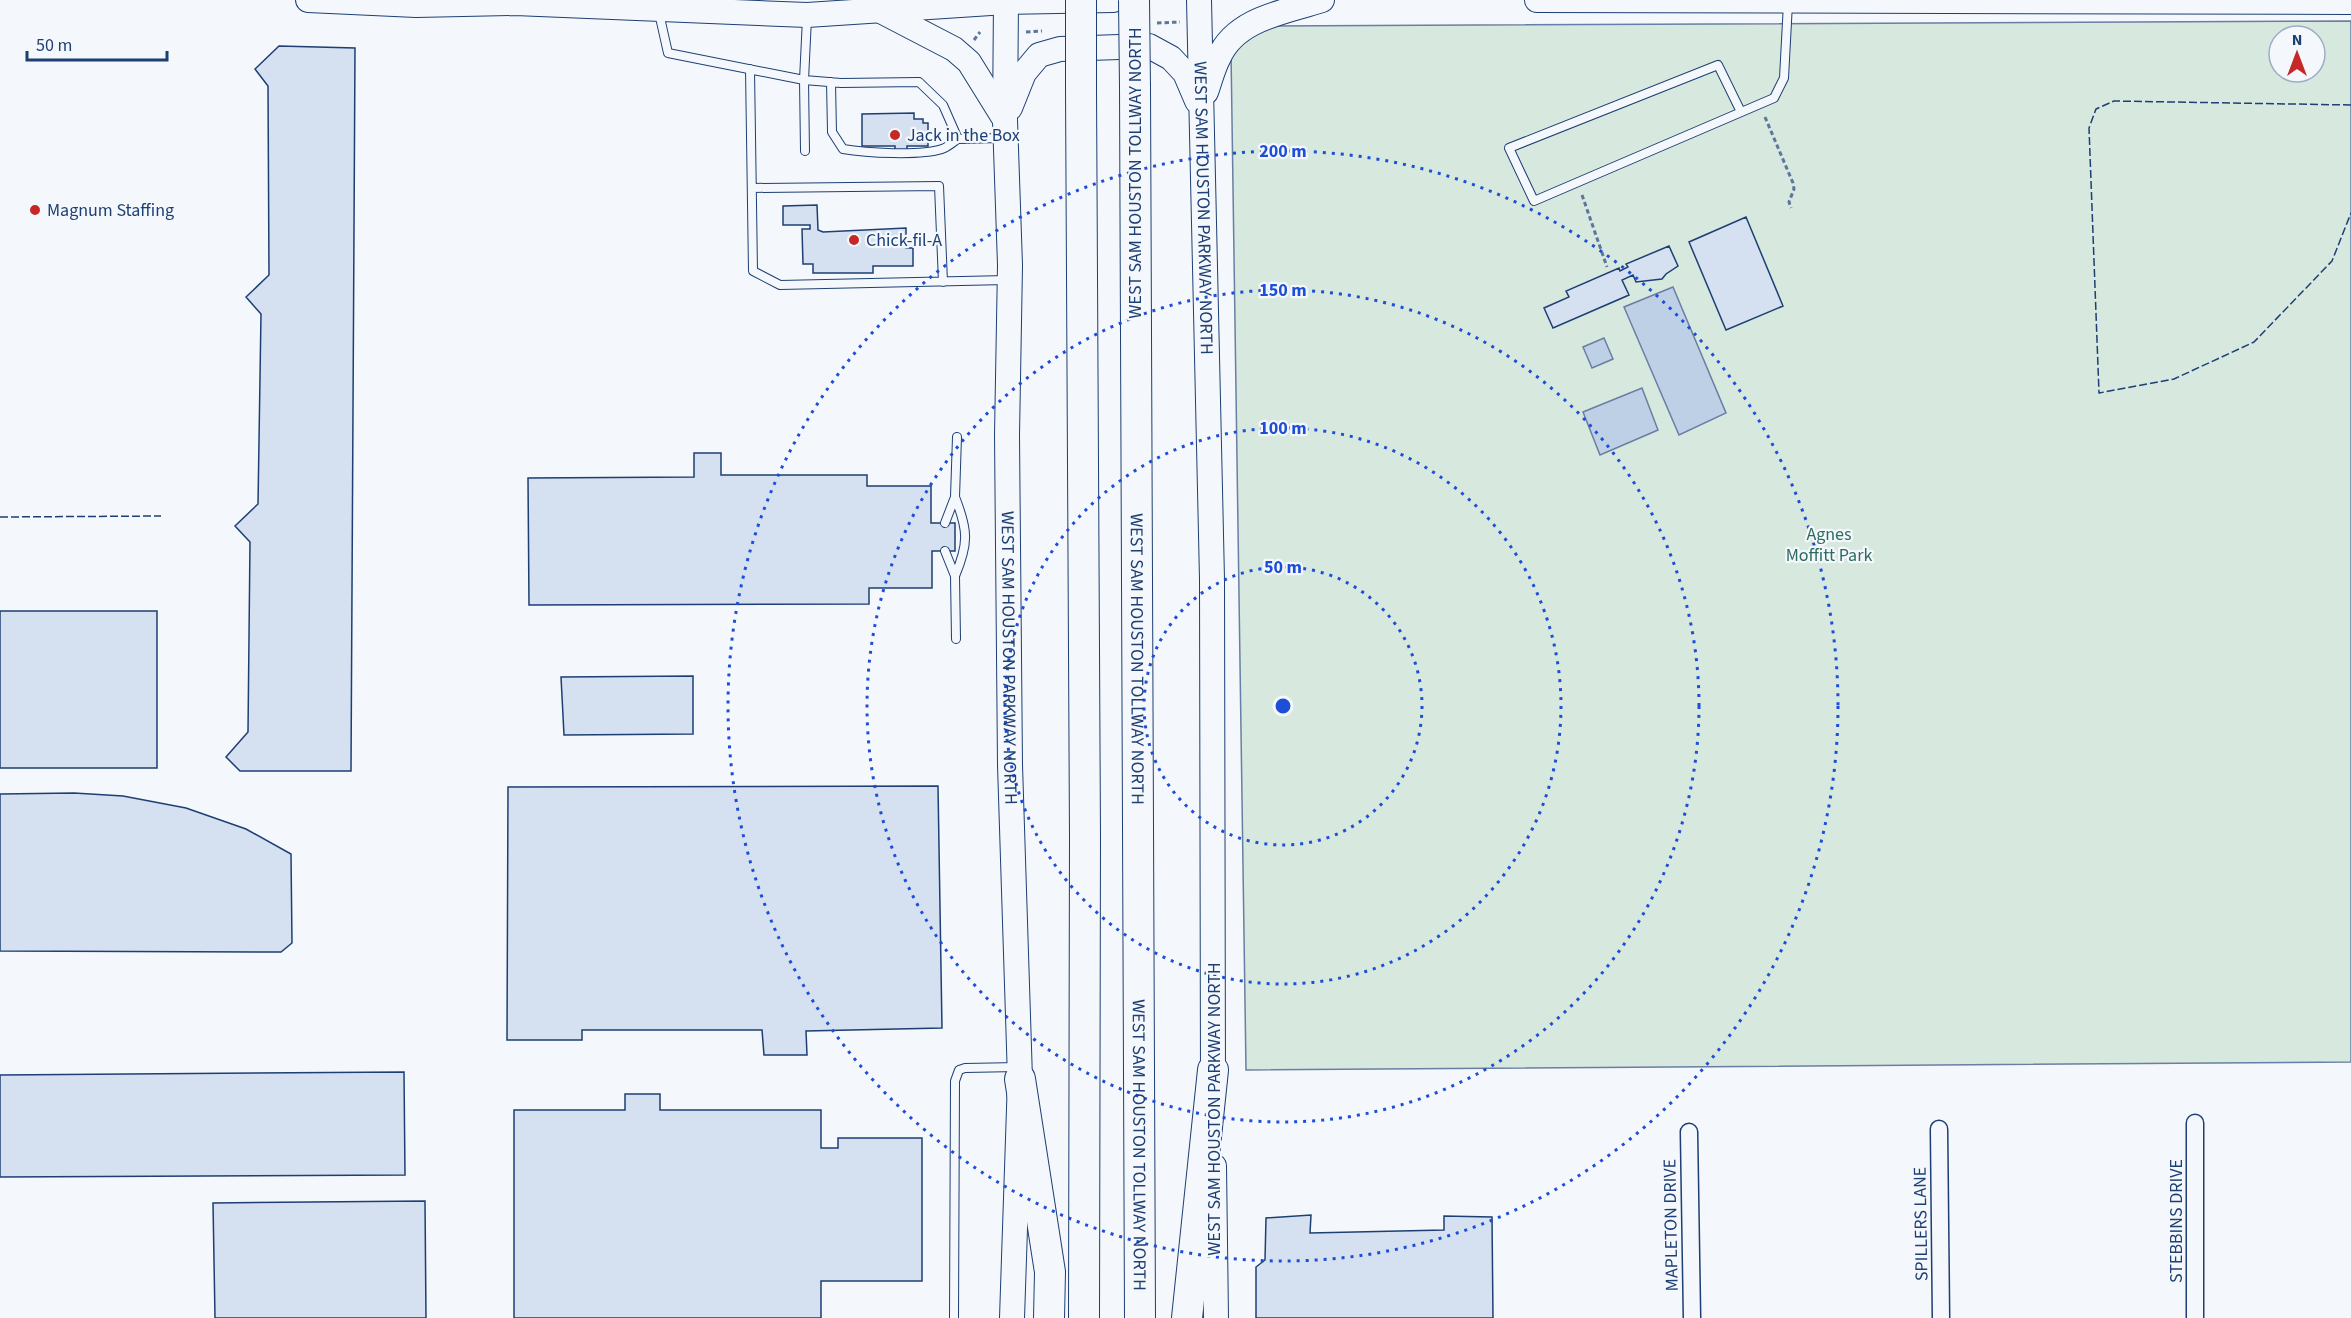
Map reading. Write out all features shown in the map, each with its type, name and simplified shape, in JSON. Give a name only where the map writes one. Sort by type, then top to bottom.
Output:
[{"type":"highway","points":[[1080,0],[1085,837],[1084,1318]]},
{"type":"highway","name":"WEST SAM HOUSTON TOLLWAY NORTH","points":[[1134,0],[1140,1318]]},
{"type":"highway","points":[[1187,1318],[1213,1070]]},
{"type":"highway","points":[[1019,1073],[1050,1272],[1049,1318]]},
{"type":"main road","points":[[308,0],[416,5],[515,3],[807,15],[1006,1],[1113,0]]},
{"type":"main road","name":"WEST SAM HOUSTON PARKWAY NORTH","points":[[1199,0],[1212,579],[1216,1318]]},
{"type":"main road","points":[[1200,109],[1219,55],[1237,33],[1253,22],[1322,0]]},
{"type":"main road","points":[[1537,0],[2351,2]]},
{"type":"main road","name":"WEST SAM HOUSTON PARKWAY NORTH","points":[[1006,1],[1006,129],[1010,280],[1007,435],[1010,765],[1019,1073],[1012,1318]]},
{"type":"main road","points":[[879,10],[954,49],[969,62],[1006,129]]},
{"type":"main road","points":[[1006,129],[1024,73],[1040,55],[1060,49],[1149,46],[1171,58],[1185,73],[1200,109]]},
{"type":"street","name":"STEBBINS DRIVE","points":[[2195,1123],[2195,1318]]},
{"type":"street","name":"SPILLERS LANE","points":[[1939,1129],[1941,1318]]},
{"type":"street","name":"MAPLETON DRIVE","points":[[1689,1132],[1692,1318]]},
{"type":"lane","points":[[1741,112],[1718,65],[1509,148],[1534,201],[1774,99],[1784,78],[1788,1]]},
{"type":"lane","points":[[658,8],[668,53],[804,80],[919,82],[943,105],[958,139]]},
{"type":"lane","points":[[805,151],[804,80],[807,15]]},
{"type":"lane","points":[[750,69],[753,271],[780,285],[1010,280]]},
{"type":"lane","points":[[831,82],[832,132],[843,149],[888,152],[930,151],[943,149],[958,139],[1006,129]]},
{"type":"lane","points":[[752,188],[939,186],[943,282]]},
{"type":"lane","points":[[945,523],[955,497],[957,437]]},
{"type":"lane","points":[[955,497],[965,524],[965,553],[956,576],[956,639]]},
{"type":"lane","points":[[945,551],[956,576]]},
{"type":"lane","points":[[954,1318],[955,1081],[959,1070],[965,1068],[1019,1073]]},
{"type":"path","points":[[980,26],[980,32],[987,32]]},
{"type":"path","points":[[1759,105],[1793,183],[1794,189],[1789,202],[1791,208]]},
{"type":"path","points":[[1577,182],[1607,267]]},
{"type":"green space","name":"Agnes Moffitt Park","points":[[2351,21],[2351,1062],[1246,1070],[1231,52],[1264,26]]},
{"type":"water","points":[[1673,287],[1726,413],[1679,435],[1624,307]]},
{"type":"water","points":[[1604,338],[1613,359],[1592,368],[1583,347]]},
{"type":"water","points":[[1642,388],[1658,430],[1600,455],[1583,412]]},
{"type":"building","points":[[279,46],[355,48],[351,771],[240,771],[226,757],[248,732],[250,542],[235,526],[258,504],[261,314],[246,297],[269,275],[268,86],[255,69]]},
{"type":"building","name":"Jack in the Box","points":[[914,113],[914,119],[923,119],[923,123],[928,123],[928,146],[907,146],[907,150],[895,151],[895,146],[862,146],[862,114]]},
{"type":"building","name":"Chick-fil-A","points":[[817,205],[818,230],[823,232],[906,228],[906,248],[913,248],[913,266],[873,266],[873,273],[813,273],[813,264],[803,264],[802,229],[810,229],[810,225],[783,225],[783,206]]},
{"type":"building","points":[[1746,217],[1783,306],[1726,330],[1689,242]]},
{"type":"building","points":[[1669,246],[1678,266],[1662,279],[1636,282],[1633,275],[1622,280],[1629,295],[1553,328],[1544,308],[1569,297],[1566,291],[1619,268],[1620,271],[1628,267],[1626,264]]},
{"type":"building","points":[[694,453],[721,453],[721,475],[867,475],[867,486],[931,486],[931,523],[955,523],[955,551],[932,551],[932,588],[869,588],[869,604],[529,605],[528,478],[694,477]]},
{"type":"building","points":[[0,611],[157,611],[157,768],[0,768]]},
{"type":"building","points":[[693,676],[693,734],[564,735],[561,677]]},
{"type":"building","points":[[938,786],[942,1028],[806,1031],[807,1055],[764,1055],[762,1030],[582,1030],[582,1040],[507,1040],[508,787]]},
{"type":"building","points":[[74,793],[123,796],[186,808],[246,829],[291,854],[292,943],[281,952],[0,951],[0,794]]},
{"type":"building","points":[[404,1072],[405,1175],[0,1177],[0,1075]]},
{"type":"building","points":[[625,1094],[660,1094],[660,1110],[821,1110],[821,1148],[838,1148],[838,1138],[922,1138],[922,1281],[821,1281],[821,1318],[514,1318],[514,1110],[625,1110]]},
{"type":"building","points":[[425,1201],[426,1318],[215,1318],[213,1203]]},
{"type":"building","points":[[1311,1215],[1310,1233],[1444,1230],[1444,1216],[1492,1217],[1493,1318],[1256,1318],[1256,1267],[1265,1260],[1266,1218]]},
{"type":"fence","points":[[2351,105],[2114,101],[2096,109],[2089,128],[2099,393],[2174,379],[2254,342],[2332,261],[2351,213]]},
{"type":"fence","points":[[0,517],[161,516]]},
{"type":"place","name":"Jack in the Box","points":[[895,135]]},
{"type":"place","name":"Magnum Staffing","points":[[35,210]]},
{"type":"place","name":"Chick-fil-A","points":[[854,240]]}]
